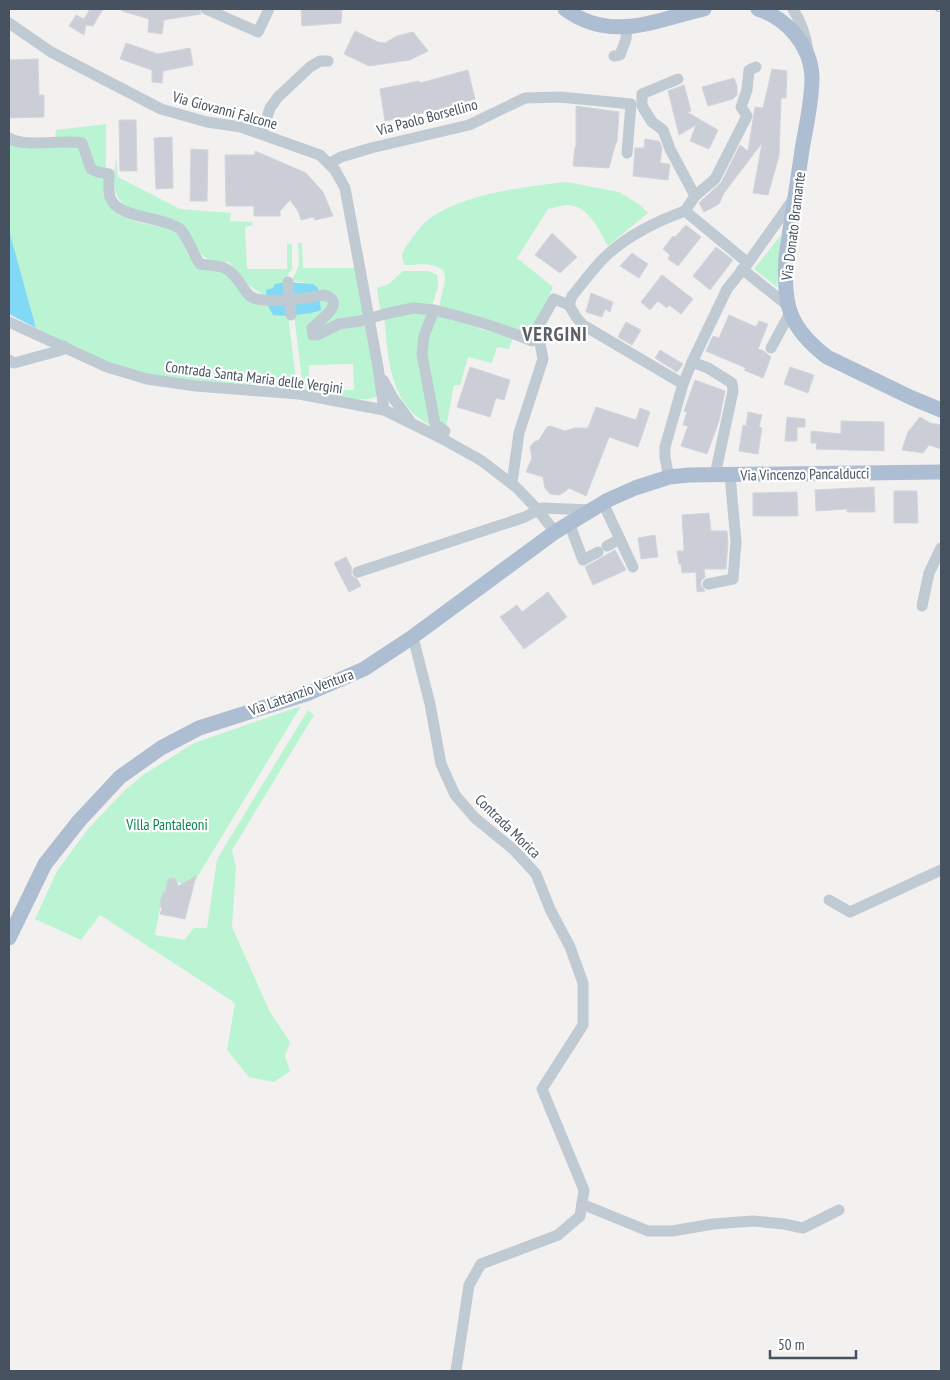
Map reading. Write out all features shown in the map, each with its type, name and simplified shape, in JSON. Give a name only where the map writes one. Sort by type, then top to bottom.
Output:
[{"type":"main road","points":[[565,9],[586,22],[599,26],[627,26],[704,9]]},
{"type":"main road","name":"Via Donato Bramante","points":[[758,9],[783,22],[794,32],[800,40],[809,60],[812,76],[810,102],[786,257],[784,281],[788,309],[798,329],[815,348],[827,356],[912,398],[941,410]]},
{"type":"main road","name":"Via Vincenzo Pancalducci","points":[[669,477],[941,472]]},
{"type":"main road","name":"Via Lattanzio Ventura","points":[[9,938],[46,864],[79,821],[120,777],[161,748],[199,728],[309,693],[364,669],[411,638],[569,523],[597,506],[635,488],[669,477]]},
{"type":"street","points":[[206,9],[258,32],[269,9]]},
{"type":"street","points":[[794,9],[807,40],[809,60]]},
{"type":"street","name":"Via Giovanni Falcone","points":[[9,23],[51,52],[161,109],[207,122],[241,127],[262,133],[320,155],[330,163],[345,188],[378,367],[384,410]]},
{"type":"street","points":[[614,56],[620,55],[626,39],[627,26]]},
{"type":"street","points":[[262,133],[270,108],[278,97],[310,67],[320,61],[328,61]]},
{"type":"street","points":[[683,384],[583,325],[576,317],[570,305],[572,296],[607,255],[654,222],[685,211],[695,196],[715,179],[747,116],[741,107],[747,90],[749,70],[756,67]]},
{"type":"street","points":[[678,79],[642,94],[642,106],[652,122],[663,130],[670,149],[695,196]]},
{"type":"street","name":"Via Paolo Borsellino","points":[[330,163],[341,157],[371,148],[470,125],[525,98],[560,97],[631,104],[627,153]]},
{"type":"street","points":[[9,138],[22,142],[73,141],[82,143],[91,168],[98,172],[109,174],[110,198],[118,207],[136,216],[168,223],[182,231],[200,264],[222,267],[231,271],[250,296],[256,299],[267,300],[324,295],[331,298],[333,306],[328,314],[312,328],[313,335],[317,335],[339,324],[360,321],[413,308],[434,310],[533,336],[540,343],[543,359],[519,433],[512,483]]},
{"type":"street","points":[[669,477],[665,447],[683,384],[692,362],[726,289],[796,196]]},
{"type":"street","points":[[685,211],[745,266],[788,309],[771,348]]},
{"type":"street","points":[[288,282],[291,315]]},
{"type":"street","points":[[533,336],[554,299],[570,305]]},
{"type":"street","points":[[434,310],[424,336],[422,354],[435,424],[445,431],[441,438]]},
{"type":"street","name":"Contrada Santa Maria delle Vergini","points":[[9,322],[107,367],[146,379],[196,386],[299,394],[384,410],[482,461],[512,483],[537,509],[555,532]]},
{"type":"street","points":[[9,360],[14,363],[62,350],[64,346]]},
{"type":"street","points":[[692,362],[708,368],[732,383],[733,391],[723,475],[736,542],[733,580],[708,584]]},
{"type":"street","name":"Via Giovanni Falcone","points":[[378,367],[392,398],[412,424]]},
{"type":"street","points":[[358,572],[525,517],[537,509],[597,506],[620,539],[633,567]]},
{"type":"street","points":[[569,523],[583,560],[620,539]]},
{"type":"street","points":[[922,606],[929,573],[941,548]]},
{"type":"street","name":"Contrada Morica","points":[[411,638],[415,645],[430,704],[441,764],[455,795],[475,818],[514,850],[536,874],[550,909],[570,946],[582,983],[583,1025],[542,1089],[584,1190],[582,1204]]},
{"type":"street","points":[[829,900],[850,912],[941,870]]},
{"type":"street","points":[[456,1371],[469,1285],[481,1264],[558,1235],[580,1216],[582,1204],[648,1231],[753,1221],[803,1228],[839,1210]]},
{"type":"green space","points":[[106,124],[106,170],[94,162],[89,149],[55,139],[56,130]]},
{"type":"green space","points":[[9,144],[83,145],[82,157],[106,179],[106,202],[119,215],[136,222],[166,228],[175,232],[194,262],[225,272],[267,304],[274,315],[288,315],[297,388],[187,381],[144,374],[101,360],[36,328],[9,230]]},
{"type":"green space","points":[[116,158],[118,177],[180,209],[231,213],[230,221],[252,222],[253,225],[245,227],[247,269],[287,269],[287,244],[292,244],[292,269],[288,274],[287,282],[275,286],[267,298],[246,283],[229,262],[213,261],[203,256],[179,222],[164,216],[139,212],[125,205],[119,199],[115,190]]},
{"type":"green space","points":[[566,182],[619,192],[640,205],[648,213],[608,246],[597,226],[588,214],[582,210],[568,205],[548,209],[517,258],[553,287],[532,335],[439,307],[445,281],[444,271],[435,266],[405,265],[403,262],[404,250],[419,229],[430,218],[444,209],[496,192]]},
{"type":"green space","points":[[781,235],[777,287],[754,269]]},
{"type":"green space","points":[[298,243],[302,243],[303,268],[356,268],[365,316],[322,328],[337,301],[337,296],[329,292],[319,292],[302,282],[292,281],[299,265]]},
{"type":"green space","points":[[403,271],[428,271],[437,275],[438,287],[432,306],[380,309],[377,288],[389,284]]},
{"type":"green space","points":[[320,299],[330,301],[318,321],[326,332],[366,323],[378,395],[373,398],[359,399],[320,393],[319,390],[354,390],[353,364],[309,365],[309,388],[303,388],[294,314],[318,312]]},
{"type":"green space","points":[[412,310],[432,312],[422,335],[432,426],[416,416],[400,395],[388,356],[384,317]]},
{"type":"green space","points":[[436,314],[478,323],[479,329],[513,337],[509,349],[497,347],[492,363],[468,357],[460,385],[454,385],[446,428],[440,423],[427,355],[427,336]]},
{"type":"green space","name":"Villa Pantaleoni","points":[[301,706],[196,879],[190,879],[185,884],[177,882],[176,879],[168,879],[165,893],[163,892],[155,935],[184,940],[194,928],[207,928],[217,859],[308,710],[314,715],[232,850],[236,868],[232,927],[270,1012],[290,1042],[285,1056],[290,1071],[274,1082],[249,1077],[227,1050],[235,1003],[100,915],[81,940],[35,919],[57,871],[88,829],[125,790],[143,775],[194,743]]},
{"type":"water","points":[[9,230],[36,328],[9,314]]},
{"type":"water","points":[[287,282],[313,284],[318,288],[321,310],[297,315],[273,315],[267,304],[266,290],[273,288],[275,284]]},
{"type":"building","points":[[90,9],[103,9],[93,26],[86,25],[84,35],[69,26],[76,15],[84,19]]},
{"type":"building","points":[[122,9],[199,9],[201,14],[164,20],[162,34],[148,32],[149,19],[122,11]]},
{"type":"building","points":[[301,9],[342,9],[341,23],[302,26]]},
{"type":"building","points":[[355,31],[378,42],[385,43],[397,36],[413,32],[428,51],[410,60],[369,66],[344,54]]},
{"type":"building","points":[[126,43],[158,54],[190,48],[193,65],[163,71],[162,83],[152,82],[152,70],[120,59]]},
{"type":"building","points":[[38,59],[39,95],[44,95],[44,117],[9,118],[9,60]]},
{"type":"building","points":[[772,69],[787,71],[786,98],[781,98],[779,156],[768,195],[753,193],[762,143],[724,193],[719,204],[704,212],[699,203],[721,183],[740,145],[748,151],[755,107],[763,108]]},
{"type":"building","points":[[468,70],[475,99],[436,111],[385,121],[380,89],[419,81],[420,83]]},
{"type":"building","points":[[734,78],[737,86],[737,95],[733,99],[708,106],[702,87]]},
{"type":"building","points":[[684,85],[691,111],[687,112],[718,130],[709,149],[690,141],[696,125],[679,135],[668,91]]},
{"type":"building","points":[[576,106],[619,112],[617,142],[609,168],[573,166],[576,147]]},
{"type":"building","points":[[119,120],[136,120],[137,171],[120,171]]},
{"type":"building","points":[[172,137],[173,188],[156,189],[154,138]]},
{"type":"building","points":[[645,139],[659,141],[662,148],[660,163],[670,164],[668,180],[633,176],[635,148],[644,148]]},
{"type":"building","points":[[191,149],[208,150],[207,201],[190,201]]},
{"type":"building","points":[[255,151],[306,173],[323,192],[333,216],[315,220],[314,217],[301,220],[298,211],[290,200],[280,211],[280,216],[254,216],[254,206],[226,206],[225,155],[255,155]]},
{"type":"building","points":[[686,225],[701,237],[678,266],[668,259],[670,255],[663,249],[673,236],[675,237]]},
{"type":"building","points":[[552,233],[577,257],[560,273],[535,255]]},
{"type":"building","points":[[716,247],[733,260],[710,290],[693,276]]},
{"type":"building","points":[[632,253],[648,264],[639,278],[620,266]]},
{"type":"building","points":[[662,275],[693,299],[681,314],[669,305],[667,308],[658,301],[650,310],[641,302]]},
{"type":"building","points":[[591,293],[613,302],[610,312],[605,309],[602,317],[586,312]]},
{"type":"building","points":[[729,315],[756,327],[759,321],[768,324],[758,349],[771,357],[763,378],[744,370],[746,368],[706,351],[713,336],[719,338]]},
{"type":"building","points":[[626,322],[641,330],[632,345],[618,337]]},
{"type":"building","points":[[660,350],[683,364],[677,372],[655,358]]},
{"type":"building","points":[[470,367],[510,380],[504,400],[496,398],[490,417],[457,407]]},
{"type":"building","points":[[790,367],[814,375],[808,393],[784,384]]},
{"type":"building","points":[[695,380],[725,391],[719,421],[707,454],[681,446],[688,426],[683,425],[687,412],[684,411]]},
{"type":"building","points":[[596,407],[636,420],[640,408],[650,412],[638,447],[609,437],[586,496],[569,488],[559,495],[550,494],[545,488],[543,477],[526,472],[532,458],[530,447],[539,440],[547,427],[551,426],[565,431],[574,428],[588,428]]},
{"type":"building","points":[[748,412],[762,415],[759,427],[762,428],[758,454],[739,451],[743,425],[746,426]]},
{"type":"building","points":[[787,417],[805,419],[805,427],[797,427],[797,441],[785,441]]},
{"type":"building","points":[[920,417],[930,423],[941,425],[941,449],[929,445],[923,453],[902,450],[908,432]]},
{"type":"building","points":[[841,421],[884,422],[884,451],[816,449],[817,443],[811,443],[811,431],[841,434]]},
{"type":"building","points":[[874,487],[875,512],[847,512],[847,509],[816,511],[815,490]]},
{"type":"building","points":[[894,491],[917,491],[918,523],[894,523]]},
{"type":"building","points":[[797,492],[798,516],[753,516],[753,493]]},
{"type":"building","points":[[709,513],[711,531],[727,531],[726,569],[704,569],[705,577],[701,581],[701,585],[705,591],[697,592],[696,572],[682,573],[681,564],[679,564],[677,551],[684,551],[682,515]]},
{"type":"building","points":[[655,535],[658,557],[641,559],[638,538]]},
{"type":"building","points":[[615,550],[626,570],[593,585],[585,567]]},
{"type":"building","points":[[346,557],[352,568],[351,575],[357,579],[361,586],[349,592],[334,563]]},
{"type":"building","points":[[548,592],[567,617],[524,649],[500,617],[517,605],[522,612]]},
{"type":"building","name":"Villa Pantaleoni","points":[[196,876],[185,919],[160,914],[162,908],[160,907],[160,902],[163,892],[165,893],[168,879],[176,879],[178,886]]},
{"type":"district","name":"VERGINI","points":[[555,334]]}]
